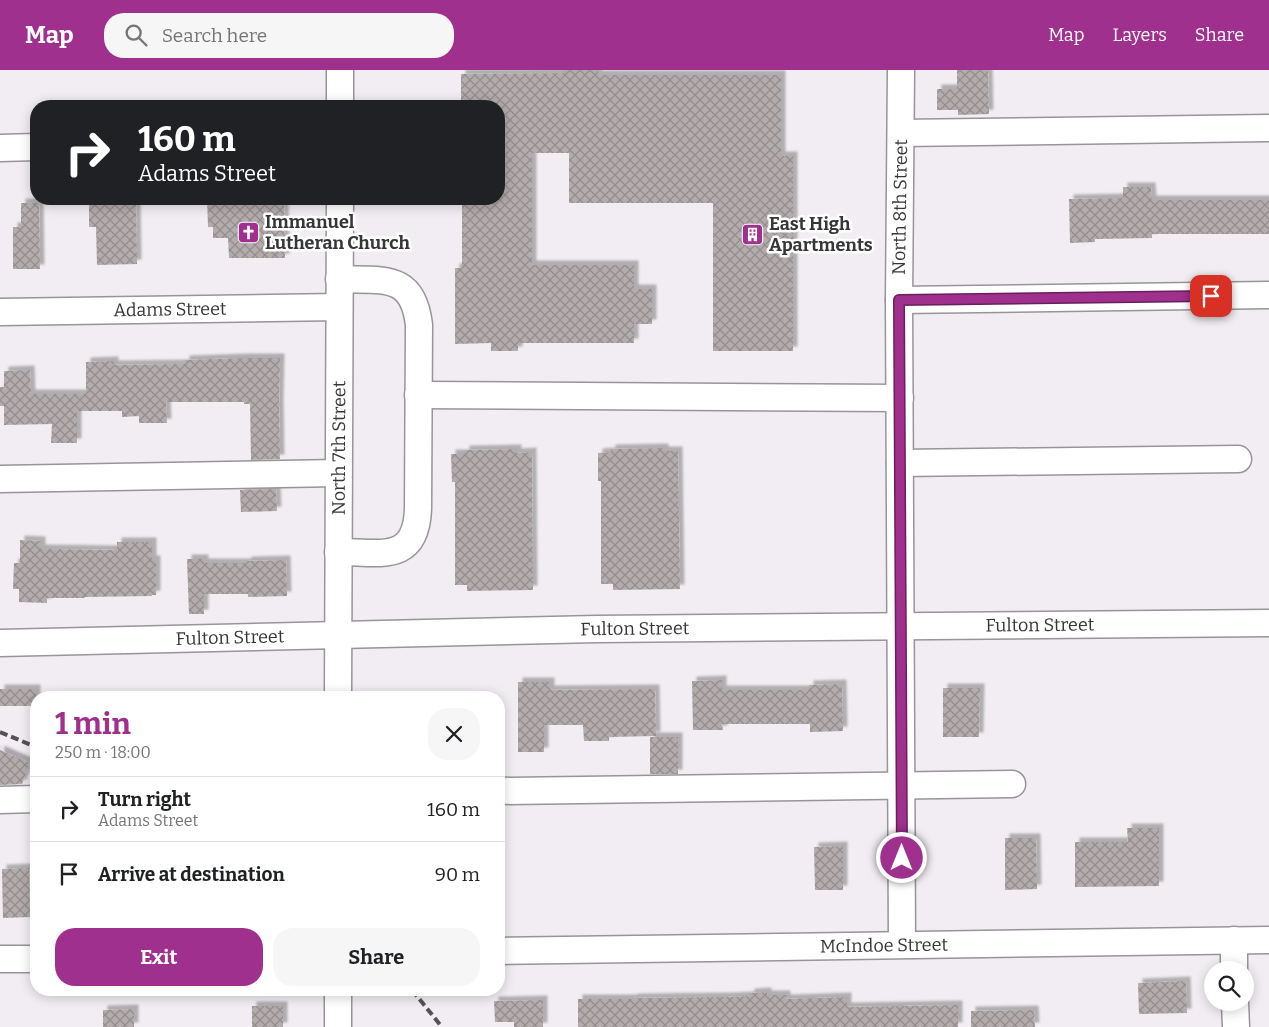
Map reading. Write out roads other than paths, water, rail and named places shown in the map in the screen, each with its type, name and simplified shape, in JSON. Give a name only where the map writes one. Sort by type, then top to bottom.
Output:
[{"type":"street","points":[[340,70],[340,100]]},
{"type":"street","name":"North 8th Street","points":[[901,70],[899,300],[902,944]]},
{"type":"street","points":[[901,133],[1269,128]]},
{"type":"street","points":[[0,148],[30,147]]},
{"type":"street","name":"North 7th Street","points":[[338,691],[340,205]]},
{"type":"street","points":[[338,552],[395,552],[408,544],[414,534],[418,509],[419,326],[417,311],[409,292],[393,282],[340,279]]},
{"type":"street","points":[[899,300],[1269,295]]},
{"type":"street","name":"Adams Street","points":[[0,312],[340,307]]},
{"type":"street","points":[[418,395],[900,398]]},
{"type":"street","points":[[900,463],[1238,459]]},
{"type":"street","points":[[0,479],[338,473]]},
{"type":"street","name":"Fulton Street","points":[[0,642],[338,634],[1269,623]]},
{"type":"street","points":[[505,791],[1012,784]]},
{"type":"street","points":[[0,800],[30,799]]},
{"type":"street","points":[[1234,940],[1234,961]]},
{"type":"street","name":"McIndoe Street","points":[[505,951],[1269,940]]},
{"type":"street","points":[[0,960],[30,959]]},
{"type":"street","points":[[338,996],[338,1027]]},
{"type":"street","points":[[1235,1011],[1236,1027]]},
{"type":"railway","points":[[0,732],[30,744]]},
{"type":"railway","points":[[417,996],[442,1027]]},
{"type":"place","name":"Immanuel Lutheran Church","points":[[249,232]]},
{"type":"place","name":"East High Apartments","points":[[753,234]]}]
